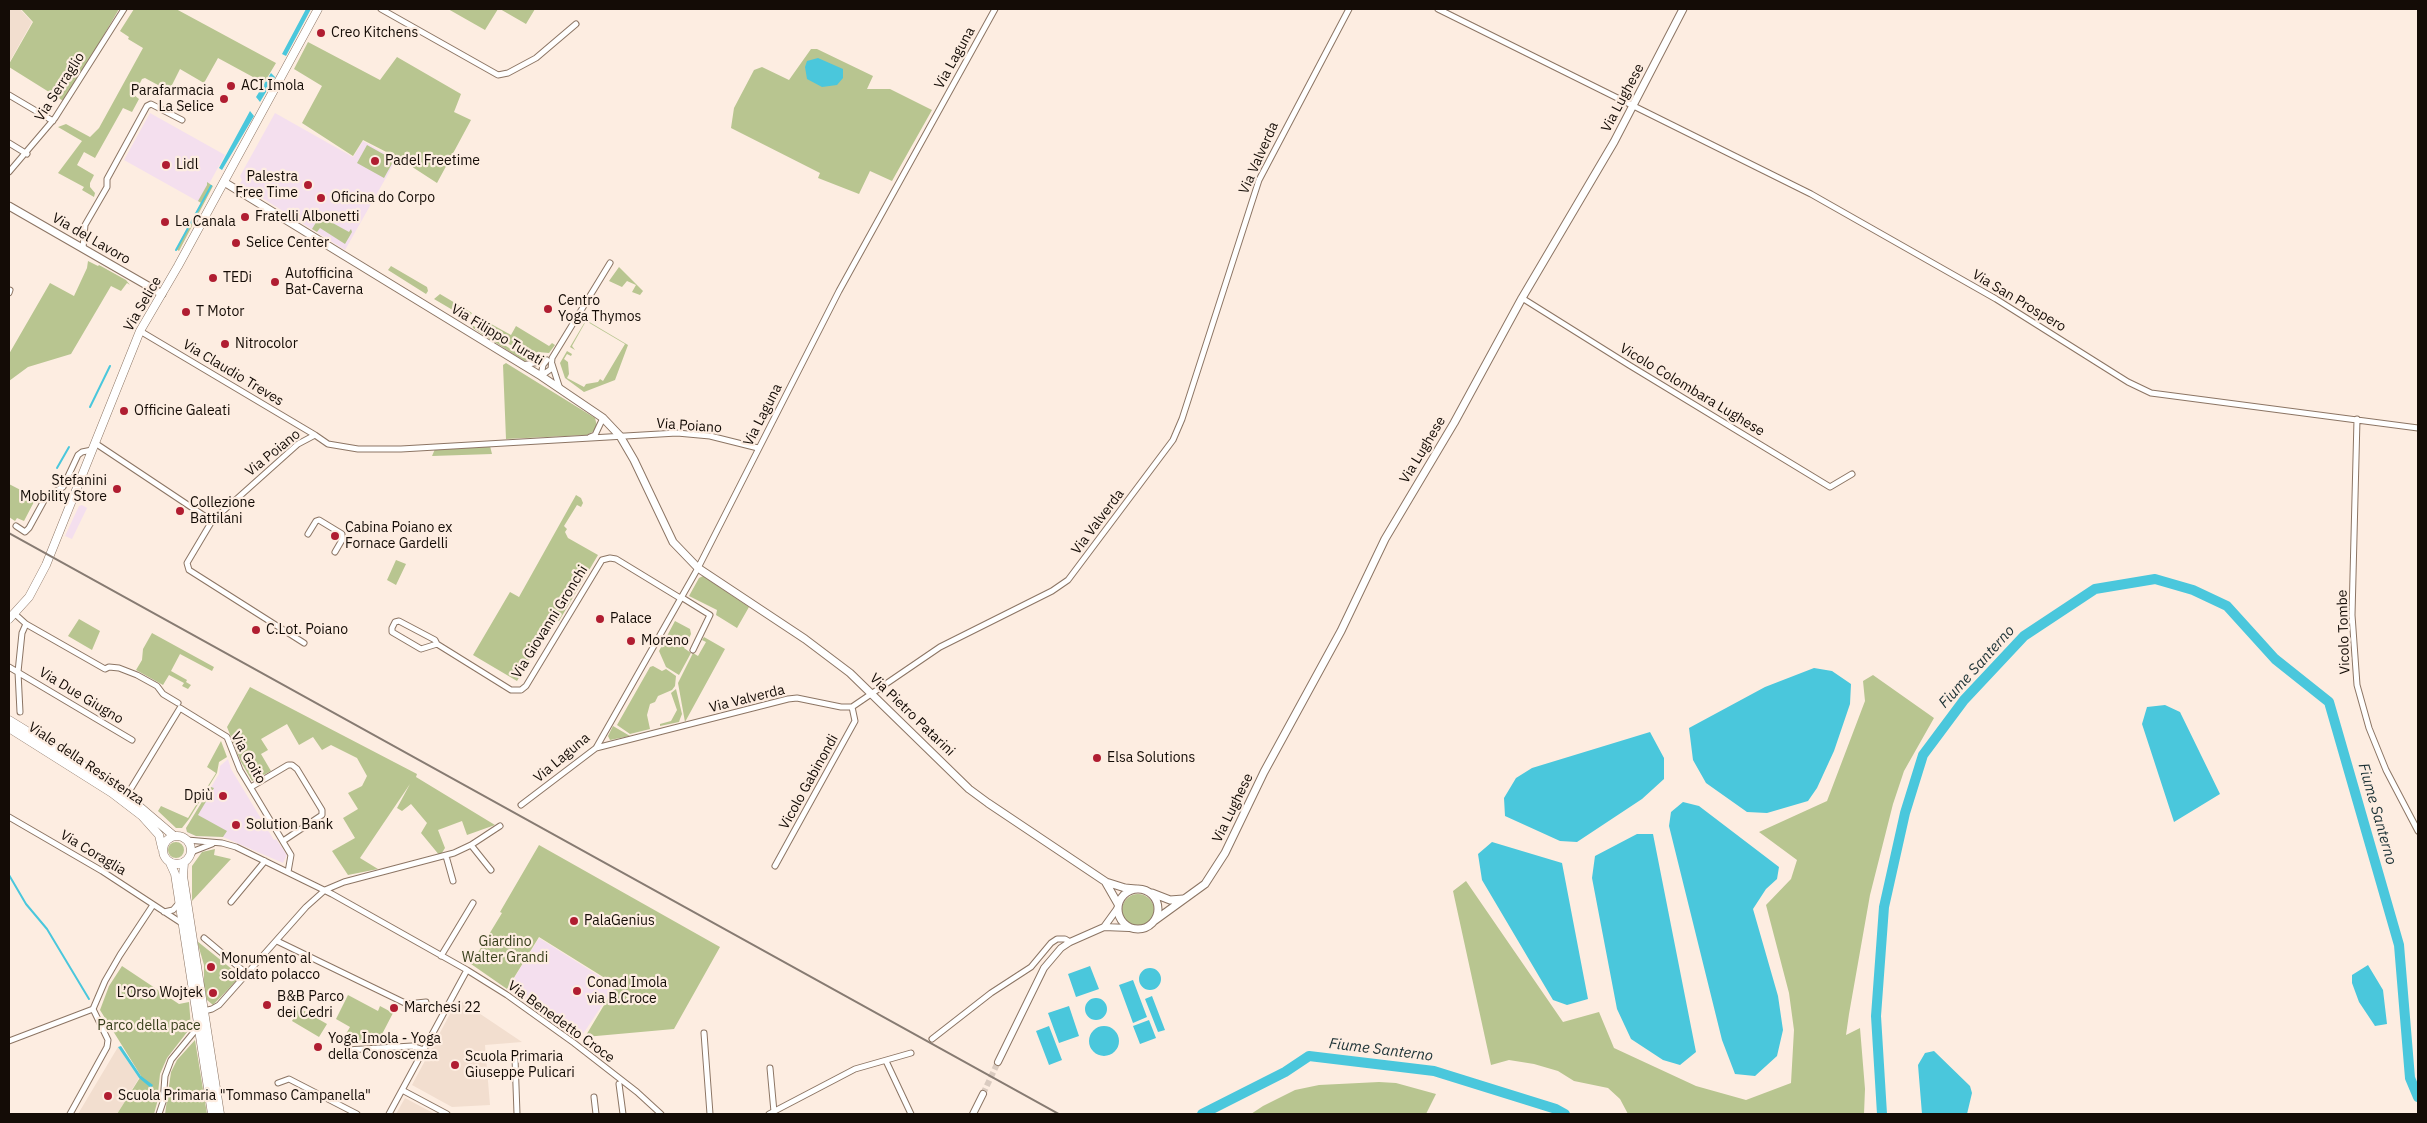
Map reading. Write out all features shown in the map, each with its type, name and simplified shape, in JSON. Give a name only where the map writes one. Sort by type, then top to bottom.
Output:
[{"type":"main road","name":"Via Selice","points":[[12,616],[29,597],[46,565],[140,331],[318,9]]},
{"type":"main road","name":"Via Lughese","points":[[1129,928],[1142,929],[1205,884],[1225,853],[1264,772],[1341,631],[1385,539],[1454,423],[1522,298],[1634,107],[1683,9]]},
{"type":"main road","name":"Via Filippo Turati","points":[[224,182],[541,376],[603,418],[620,436],[634,460],[673,542],[683,555],[698,568]]},
{"type":"main road","name":"Via del Lavoro","points":[[9,206],[162,294]]},
{"type":"main road","name":"Via Pietro Patarini","points":[[698,568],[830,656],[871,692],[969,788],[1106,882],[1125,888],[1136,888]]},
{"type":"main road","name":"Viale della Resistenza","points":[[9,720],[90,768],[127,795],[174,836],[187,840]]},
{"type":"main road","name":"Viale della Resistenza","points":[[9,728],[104,788],[142,816],[159,835],[164,857],[170,863],[175,874],[212,1114]]},
{"type":"main road","points":[[162,848],[166,840],[174,836]]},
{"type":"main road","points":[[187,840],[191,847],[190,855],[184,863],[183,876],[220,1114]]},
{"type":"main road","points":[[170,863],[177,865],[184,863]]},
{"type":"main road","name":"Via Pietro Patarini","points":[[1106,882],[1117,906]]},
{"type":"main road","points":[[1129,928],[1120,920],[1117,906],[1124,893],[1136,888],[1170,900],[1183,899]]},
{"type":"main road","points":[[1149,892],[1154,897],[1158,909],[1154,921]]},
{"type":"street","name":"Via Serraglio","points":[[9,172],[27,154],[53,121],[124,9]]},
{"type":"street","points":[[381,9],[498,75],[508,73],[536,58],[576,24]]},
{"type":"street","name":"Via Laguna","points":[[521,806],[596,748],[698,568],[839,292],[995,9]]},
{"type":"street","name":"Via Valverda","points":[[596,748],[788,699],[803,699],[841,707],[852,706],[940,648],[1052,591],[1068,580],[1173,440],[1185,410],[1259,180],[1348,9]]},
{"type":"street","points":[[1438,9],[1634,107]]},
{"type":"street","points":[[9,95],[53,121]]},
{"type":"street","points":[[83,248],[85,226],[107,187],[106,179],[147,106],[151,104],[182,120]]},
{"type":"street","name":"Via San Prospero","points":[[1634,107],[1811,194],[1996,299],[2128,382],[2151,393],[2418,428]]},
{"type":"street","points":[[9,144],[27,154]]},
{"type":"street","points":[[541,376],[551,369],[550,361],[610,263]]},
{"type":"street","name":"Vicolo Colombara Lughese","points":[[1522,298],[1830,487],[1852,474]]},
{"type":"street","name":"Via Claudio Treves","points":[[140,331],[314,435]]},
{"type":"street","points":[[522,365],[550,361]]},
{"type":"street","points":[[550,361],[560,390]]},
{"type":"street","points":[[588,438],[595,434],[603,418]]},
{"type":"street","name":"Vicolo Tombe","points":[[2357,419],[2352,615],[2357,685],[2369,728],[2386,770],[2418,831]]},
{"type":"street","name":"Via Poiano","points":[[304,643],[188,570],[187,563],[212,521],[298,444],[314,435],[328,444],[358,448],[401,449],[677,433],[710,436],[758,448]]},
{"type":"street","points":[[16,526],[25,532],[29,528],[46,497],[63,487],[78,455],[94,447],[212,521]]},
{"type":"street","points":[[308,534],[316,521],[319,520],[342,534],[342,540],[335,552]]},
{"type":"street","name":"Via Giovanni Gronchi","points":[[429,647],[421,649],[392,632],[395,622],[400,621],[434,640],[436,644],[511,690],[521,690],[526,686],[602,560],[616,559],[681,598]]},
{"type":"street","points":[[681,598],[710,615],[693,650]]},
{"type":"street","points":[[12,616],[105,669],[109,667],[119,668],[137,675],[157,686],[163,694],[178,704]]},
{"type":"street","name":"Via Due Giugno","points":[[20,712],[18,672],[22,633],[26,624]]},
{"type":"street","points":[[428,637],[429,647],[436,644]]},
{"type":"street","name":"Via Due Giugno","points":[[9,666],[132,740]]},
{"type":"street","name":"Vicolo Gabinondi","points":[[776,866],[855,721],[852,706]]},
{"type":"street","name":"Via Goito","points":[[127,795],[180,708],[227,737],[250,787],[291,857],[288,872]]},
{"type":"street","points":[[250,787],[290,765],[297,769],[304,779],[322,810],[322,815],[283,841]]},
{"type":"street","points":[[9,824],[11,818]]},
{"type":"street","name":"Via Coraglia","points":[[11,818],[102,871],[183,924]]},
{"type":"street","points":[[204,1011],[216,1007],[306,907],[325,890],[344,882],[446,856],[471,845],[500,826]]},
{"type":"street","name":"Via Benedetto Croce","points":[[187,840],[236,847],[265,860],[325,890],[467,970],[574,1043],[638,1092],[662,1114]]},
{"type":"street","points":[[190,855],[194,851],[215,843]]},
{"type":"street","points":[[471,845],[491,870]]},
{"type":"street","points":[[446,856],[453,881]]},
{"type":"street","points":[[231,902],[265,860]]},
{"type":"street","points":[[164,912],[173,910],[179,902]]},
{"type":"street","points":[[441,956],[472,903]]},
{"type":"street","points":[[9,1041],[93,1009],[105,981],[120,955],[153,905]]},
{"type":"street","points":[[1104,927],[1117,906]]},
{"type":"street","points":[[998,1062],[1044,968],[1070,942],[1104,927],[1129,928]]},
{"type":"street","points":[[204,938],[247,974]]},
{"type":"street","points":[[932,1038],[991,993],[1031,967],[1051,943],[1057,939],[1065,939],[1070,942]]},
{"type":"street","points":[[277,940],[407,1004],[426,1002]]},
{"type":"street","points":[[389,1114],[467,970]]},
{"type":"street","points":[[70,1114],[107,1048],[108,1040],[93,1009]]},
{"type":"street","points":[[159,1114],[163,1102],[165,1076],[171,1060],[194,1032],[199,1030]]},
{"type":"street","points":[[704,1033],[710,1114]]},
{"type":"street","points":[[347,1050],[412,1046],[424,1050]]},
{"type":"street","points":[[770,1068],[772,1113],[855,1069],[910,1053]]},
{"type":"street","points":[[515,1058],[517,1114]]},
{"type":"street","points":[[886,1061],[911,1114]]},
{"type":"street","points":[[278,1083],[289,1079],[357,1114]]},
{"type":"street","points":[[619,1084],[623,1114]]},
{"type":"street","points":[[402,1090],[447,1114]]},
{"type":"street","points":[[973,1114],[983,1094]]},
{"type":"street","points":[[594,1097],[596,1114]]},
{"type":"shaded area","points":[[9,9],[20,9],[32,22],[9,63]]},
{"type":"shaded area","points":[[150,113],[225,155],[199,202],[124,160]]},
{"type":"shaded area","points":[[275,113],[353,157],[363,141],[396,160],[345,250],[240,184],[242,180],[240,176]]},
{"type":"shaded area","points":[[82,505],[87,508],[72,539],[65,536],[79,506]]},
{"type":"shaded area","points":[[228,759],[231,769],[274,840],[276,839],[287,855],[283,863],[223,837],[196,836],[187,832],[186,828],[219,774],[220,766]]},
{"type":"shaded area","points":[[539,938],[615,986],[579,1040],[508,988]]},
{"type":"shaded area","name":"Scuola Primaria Giuseppe Pulicari","points":[[458,999],[522,1042],[485,1045],[490,1105],[452,1107],[412,1085]]},
{"type":"shaded area","name":"Scuola Primaria \"Tommaso Campanella\"","points":[[118,1047],[139,1078],[117,1114],[78,1114]]},
{"type":"shaded area","points":[[405,1098],[435,1114],[396,1114]]},
{"type":"green space","points":[[21,9],[119,9],[65,102],[9,67],[33,22]]},
{"type":"green space","points":[[134,9],[176,9],[276,63],[264,83],[218,58],[204,83],[180,69],[169,91],[145,78],[142,79],[134,95],[139,99],[132,112],[123,108],[95,158],[84,152],[77,165],[94,175],[90,187],[95,193],[94,197],[82,190],[84,187],[58,173],[82,141],[58,127],[66,124],[90,137],[99,128],[143,48],[128,39],[129,37],[120,31]]},
{"type":"green space","points":[[448,9],[498,9],[485,30]]},
{"type":"green space","points":[[500,9],[535,9],[526,24]]},
{"type":"green space","points":[[308,42],[380,80],[397,57],[461,94],[454,112],[471,120],[437,183],[400,159],[363,140],[353,156],[302,123],[322,86],[294,69]]},
{"type":"green space","points":[[811,49],[817,49],[873,76],[867,89],[890,89],[932,110],[892,181],[870,171],[859,194],[818,178],[820,173],[731,128],[734,108],[754,70],[762,67],[789,80]]},
{"type":"green space","name":"Padel Freetime","points":[[367,145],[394,160],[384,178],[357,163]]},
{"type":"green space","points":[[207,182],[213,186],[179,251],[176,249],[201,203],[198,201]]},
{"type":"green space","points":[[320,216],[349,232],[351,229],[352,232],[345,244],[320,228],[317,232],[312,229]]},
{"type":"green space","points":[[88,261],[126,280],[130,285],[127,283],[121,291],[111,286],[71,354],[28,367],[9,381],[9,354],[50,283],[74,296],[87,268]]},
{"type":"green space","points":[[391,266],[427,287],[428,291],[426,294],[388,270]]},
{"type":"green space","points":[[619,267],[643,291],[640,295],[632,292],[636,285],[627,281],[622,287],[609,281]]},
{"type":"green space","points":[[440,294],[472,313],[468,319],[434,299]]},
{"type":"green space","points":[[484,320],[511,335],[516,326],[549,346],[552,343],[555,345],[549,353],[538,352],[527,355],[479,326]]},
{"type":"green space","points":[[586,320],[628,345],[615,380],[584,392],[565,378],[560,363],[567,351],[572,354],[571,356],[567,354],[564,359],[568,362],[569,374],[567,378],[584,387],[586,384],[598,382],[600,379],[603,381],[625,344],[586,321],[572,346],[575,350],[570,347]]},
{"type":"green space","points":[[472,325],[527,359],[540,356],[547,357],[524,361],[473,328]]},
{"type":"green space","points":[[506,363],[595,418],[597,426],[594,431],[587,435],[506,439],[503,365]]},
{"type":"green space","points":[[490,446],[492,454],[432,456],[435,449]]},
{"type":"green space","points":[[9,484],[36,498],[24,521],[17,518],[15,521],[9,517]]},
{"type":"green space","points":[[576,495],[581,498],[583,503],[581,507],[577,505],[564,526],[567,529],[565,532],[568,538],[598,555],[559,621],[554,619],[517,681],[473,655],[510,592],[519,597]]},
{"type":"green space","points":[[396,560],[406,564],[396,585],[387,580]]},
{"type":"green space","points":[[703,576],[749,607],[737,628],[716,615],[717,610],[689,596],[699,578]]},
{"type":"green space","points":[[79,619],[100,631],[92,650],[68,636]]},
{"type":"green space","points":[[675,621],[690,629],[691,634],[684,648],[691,653],[679,675],[666,667],[659,651]]},
{"type":"green space","points":[[152,633],[214,667],[212,671],[180,654],[171,671],[187,680],[186,682],[191,685],[188,689],[182,686],[184,683],[169,675],[163,685],[136,670],[142,660],[143,649]]},
{"type":"green space","points":[[704,637],[725,649],[685,722],[678,683],[693,653],[698,656],[706,642],[702,640]]},
{"type":"green space","points":[[653,666],[662,671],[666,669],[676,676],[675,686],[672,690],[658,696],[655,702],[650,704],[647,715],[650,729],[630,734],[617,725],[650,667]]},
{"type":"green space","points":[[1873,675],[1934,718],[1904,771],[1893,804],[1870,895],[1846,1035],[1860,1028],[1865,1089],[1864,1114],[1628,1114],[1620,1099],[1608,1088],[1574,1081],[1558,1071],[1534,1064],[1509,1060],[1491,1065],[1453,891],[1466,881],[1563,1022],[1599,1012],[1614,1048],[1696,1086],[1746,1100],[1791,1083],[1794,1030],[1789,993],[1766,905],[1791,879],[1797,860],[1759,832],[1827,801],[1865,701],[1863,681]]},
{"type":"green space","points":[[250,687],[417,774],[416,777],[495,825],[467,835],[462,821],[438,830],[445,848],[440,856],[421,833],[427,823],[411,804],[402,811],[397,808],[410,784],[360,858],[378,869],[348,875],[332,851],[355,838],[343,818],[358,809],[348,793],[362,786],[367,776],[357,758],[331,745],[322,750],[313,737],[299,745],[287,724],[261,739],[268,750],[261,754],[271,771],[252,781],[241,762],[227,727]]},
{"type":"green space","points":[[676,689],[682,714],[679,722],[660,726],[660,724],[671,721],[677,710],[671,693]]},
{"type":"green space","points":[[613,726],[630,736],[610,740],[608,736]]},
{"type":"green space","points":[[221,741],[227,757],[219,762],[217,773],[189,819],[182,828],[176,828],[158,811],[161,806],[188,818],[216,773],[207,767]]},
{"type":"green space","points":[[211,787],[214,788],[198,815],[227,831],[223,837],[196,836],[187,832],[186,828]]},
{"type":"green space","points":[[176,842],[184,850],[176,858],[168,850]]},
{"type":"green space","name":"Giardino Walter Grandi","points":[[539,845],[720,947],[674,1029],[585,1037],[616,985],[539,937],[507,989],[471,964],[502,913],[500,912]]},
{"type":"green space","points":[[215,849],[214,855],[231,859],[192,901],[192,866],[202,852]]},
{"type":"green space","points":[[1138,894],[1150,898],[1154,910],[1150,922],[1138,926],[1126,922],[1122,910],[1126,898]]},
{"type":"green space","points":[[197,941],[238,974],[236,981],[213,1005],[207,1000],[204,985],[204,965]]},
{"type":"green space","name":"Parco della pace","points":[[122,966],[179,1004],[189,1002],[191,1027],[167,1058],[160,1074],[154,1114],[117,1114],[141,1076],[100,1010],[109,986]]},
{"type":"green space","points":[[348,995],[378,1011],[380,1006],[393,1013],[379,1040],[366,1033],[360,1041],[346,1034],[350,1027],[336,1019]]},
{"type":"green space","points":[[299,1008],[327,1024],[319,1037],[292,1021]]},
{"type":"green space","points":[[195,1040],[207,1114],[165,1114],[171,1072],[177,1060]]},
{"type":"green space","points":[[1396,1083],[1436,1094],[1426,1114],[1251,1114],[1295,1090],[1319,1085]]},
{"type":"water","points":[[306,9],[311,9],[286,56],[282,54]]},
{"type":"water","points":[[818,58],[843,69],[843,78],[837,85],[822,87],[807,79],[805,67],[807,61]]},
{"type":"water","points":[[271,73],[275,77],[260,102],[256,97]]},
{"type":"water","points":[[250,111],[254,116],[222,170],[219,168]]},
{"type":"water","points":[[1814,668],[1832,671],[1851,684],[1850,704],[1834,751],[1817,788],[1808,801],[1767,813],[1747,812],[1706,783],[1693,760],[1689,728],[1765,687]]},
{"type":"water","points":[[2165,705],[2180,712],[2220,794],[2174,822],[2142,724],[2147,707]]},
{"type":"water","points":[[1650,732],[1664,758],[1664,779],[1642,799],[1577,842],[1560,841],[1505,816],[1504,798],[1516,778],[1532,768]]},
{"type":"water","points":[[1683,802],[1699,806],[1779,867],[1777,879],[1766,889],[1753,909],[1778,996],[1783,1030],[1777,1056],[1755,1076],[1735,1074],[1722,1040],[1669,826],[1671,812]]},
{"type":"water","points":[[1637,834],[1653,834],[1696,1052],[1680,1065],[1663,1060],[1631,1039],[1617,1009],[1592,878],[1595,856]]},
{"type":"water","points":[[1492,842],[1562,863],[1588,999],[1567,1005],[1553,1000],[1482,880],[1478,854]]},
{"type":"water","points":[[2368,965],[2383,990],[2387,1024],[2375,1026],[2359,1002],[2352,983],[2352,975]]},
{"type":"water","points":[[1090,966],[1099,989],[1076,997],[1068,974]]},
{"type":"water","points":[[1150,968],[1160,975],[1161,979],[1154,989],[1150,990],[1140,983],[1139,979],[1146,969]]},
{"type":"water","points":[[1133,980],[1147,1017],[1133,1023],[1119,985]]},
{"type":"water","points":[[1152,996],[1165,1030],[1158,1032],[1145,999]]},
{"type":"water","points":[[1096,998],[1104,1001],[1107,1009],[1104,1017],[1096,1020],[1088,1017],[1085,1009],[1088,1001]]},
{"type":"water","points":[[1069,1006],[1079,1036],[1059,1043],[1048,1013]]},
{"type":"water","points":[[1149,1020],[1156,1038],[1140,1044],[1133,1026]]},
{"type":"water","points":[[1049,1026],[1062,1060],[1049,1065],[1036,1031]]},
{"type":"water","points":[[1104,1026],[1110,1027],[1118,1035],[1118,1047],[1110,1055],[1104,1056],[1098,1055],[1090,1047],[1089,1041],[1090,1035],[1098,1027]]},
{"type":"water","points":[[121,1046],[141,1076],[153,1085],[151,1088],[139,1078],[118,1047]]},
{"type":"water","points":[[1934,1051],[1970,1086],[1972,1093],[1967,1114],[1922,1114],[1918,1065],[1925,1053]]},
{"type":"waterway","points":[[176,250],[211,186]]},
{"type":"waterway","points":[[90,407],[110,366]]},
{"type":"waterway","points":[[57,468],[69,447]]},
{"type":"waterway","name":"Fiume Santerno","points":[[1882,1114],[1876,1016],[1884,907],[1905,813],[1923,755],[1964,700],[2024,636],[2095,589],[2155,579],[2193,590],[2227,606],[2275,659],[2329,702],[2399,945],[2410,1078],[2418,1097]]},
{"type":"waterway","points":[[9,875],[26,904],[47,929],[89,999]]},
{"type":"waterway","name":"Fiume Santerno","points":[[1202,1114],[1285,1072],[1309,1056],[1434,1071],[1556,1109],[1565,1114]]},
{"type":"tunnel","points":[[983,1094],[998,1062]]},
{"type":"railway","points":[[9,533],[1059,1114]]},
{"type":"place","name":"Creo Kitchens","points":[[321,33]]},
{"type":"place","name":"ACI Imola","points":[[231,86]]},
{"type":"place","name":"Parafarmacia La Selice","points":[[224,99]]},
{"type":"place","name":"Padel Freetime","points":[[375,161]]},
{"type":"place","name":"Lidl","points":[[166,165]]},
{"type":"place","name":"Palestra Free Time","points":[[308,185]]},
{"type":"place","name":"Oficina do Corpo","points":[[321,198]]},
{"type":"place","name":"Fratelli Albonetti","points":[[245,217]]},
{"type":"place","name":"La Canala","points":[[165,222]]},
{"type":"place","name":"Selice Center","points":[[236,243]]},
{"type":"place","name":"TEDi","points":[[213,278]]},
{"type":"place","name":"Autofficina Bat-Caverna","points":[[275,282]]},
{"type":"place","name":"Centro Yoga Thymos","points":[[548,309]]},
{"type":"place","name":"T Motor","points":[[186,312]]},
{"type":"place","name":"Nitrocolor","points":[[225,344]]},
{"type":"place","name":"Officine Galeati","points":[[124,411]]},
{"type":"place","name":"Stefanini Mobility Store","points":[[117,489]]},
{"type":"place","name":"Collezione Battilani","points":[[180,511]]},
{"type":"place","name":"Cabina Poiano ex Fornace Gardelli","points":[[335,536]]},
{"type":"place","name":"Palace","points":[[600,619]]},
{"type":"place","name":"C.Lot. Poiano","points":[[256,630]]},
{"type":"place","name":"Moreno","points":[[631,641]]},
{"type":"place","name":"Elsa Solutions","points":[[1097,758]]},
{"type":"place","name":"Dpiù","points":[[223,796]]},
{"type":"place","name":"Solution Bank","points":[[236,825]]},
{"type":"place","name":"PalaGenius","points":[[574,921]]},
{"type":"place","name":"Monumento al soldato polacco","points":[[211,967]]},
{"type":"place","name":"Conad Imola via B.Croce","points":[[577,991]]},
{"type":"place","name":"L’Orso Wojtek","points":[[213,993]]},
{"type":"place","name":"B&B Parco dei Cedri","points":[[267,1005]]},
{"type":"place","name":"Marchesi 22","points":[[394,1008]]},
{"type":"place","name":"Yoga Imola - Yoga della Conoscenza","points":[[318,1047]]},
{"type":"place","name":"Scuola Primaria Giuseppe Pulicari","points":[[455,1065]]},
{"type":"place","name":"Scuola Primaria \"Tommaso Campanella\"","points":[[108,1096]]}]
